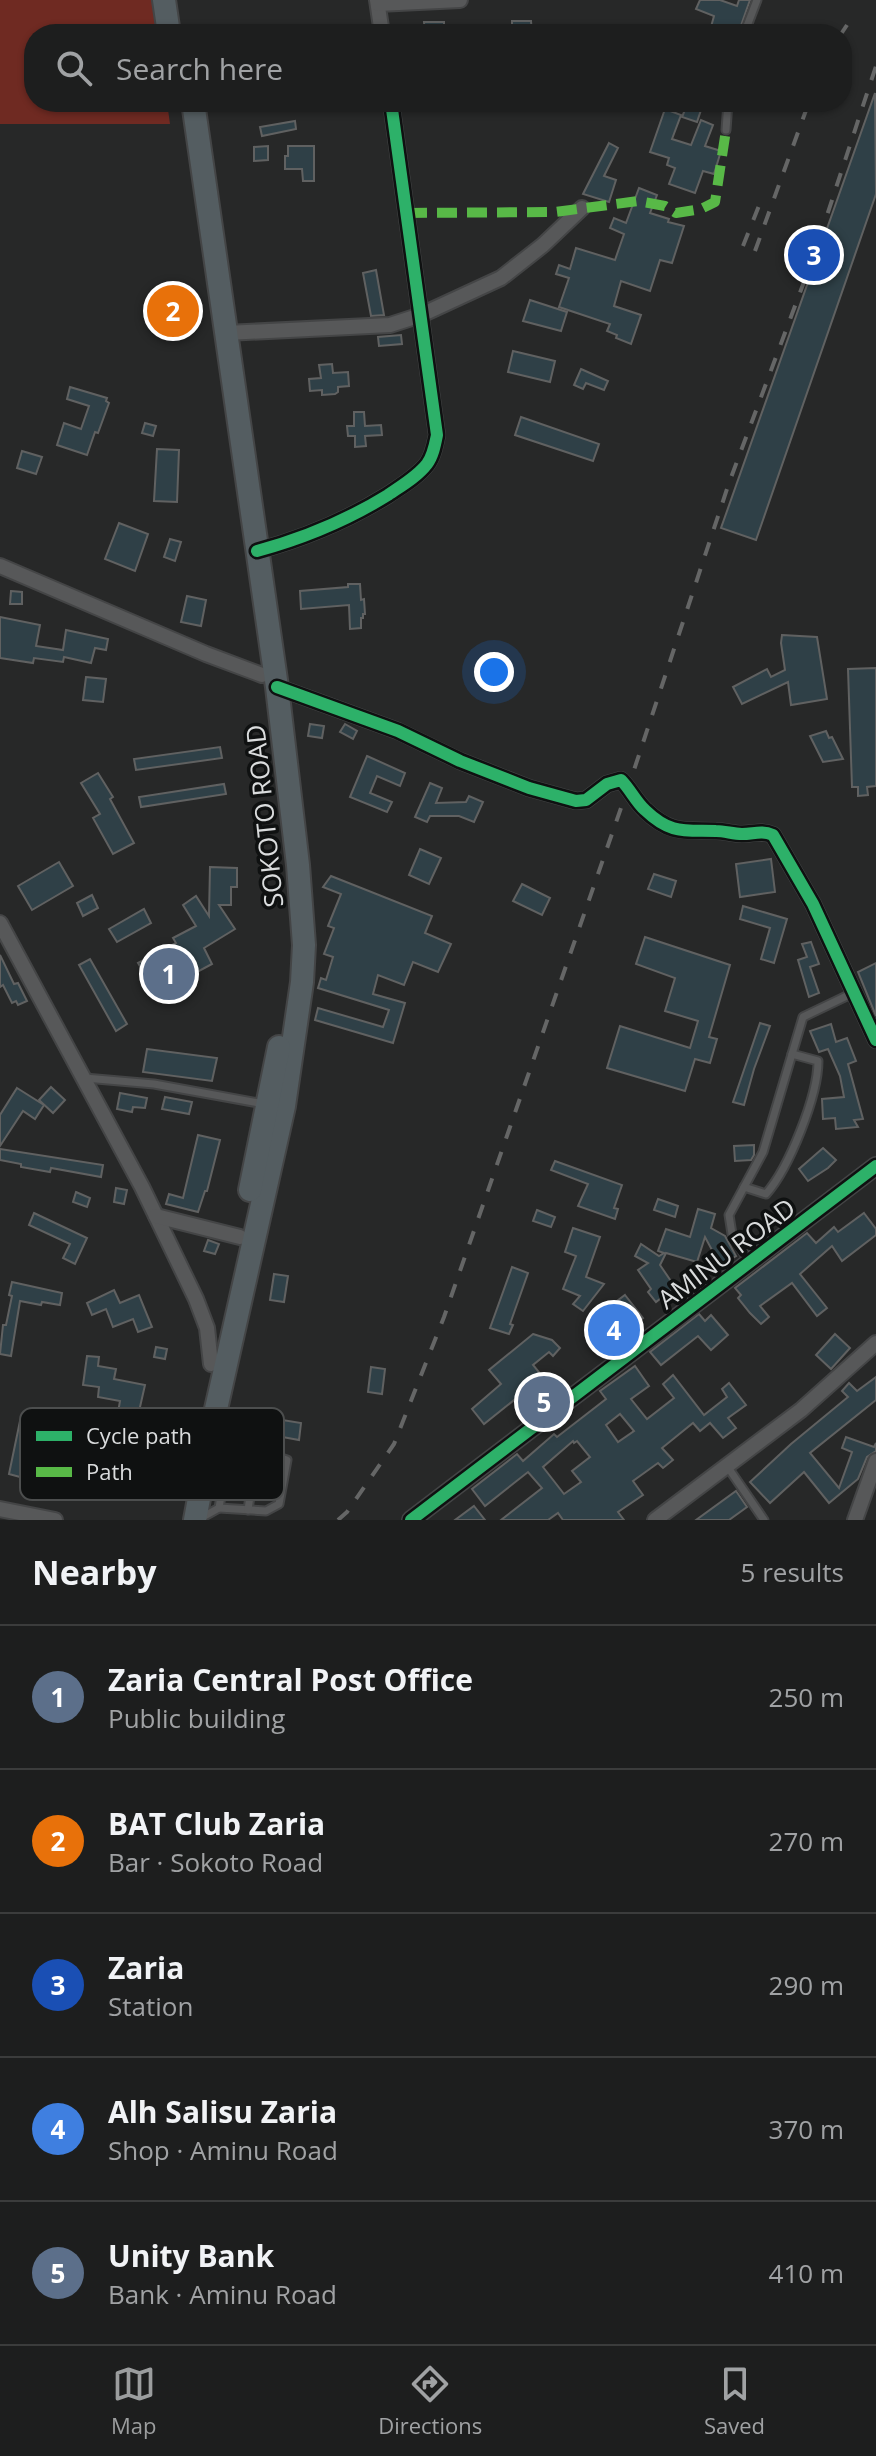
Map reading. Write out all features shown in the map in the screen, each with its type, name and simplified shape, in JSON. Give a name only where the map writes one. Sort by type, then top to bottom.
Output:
[{"type":"main road","points":[[164,0],[168,24]]},
{"type":"main road","points":[[178,0],[182,24]]},
{"type":"main road","name":"SOKOTO ROAD","points":[[181,112],[270,681],[302,904],[304,945],[302,982],[284,1106],[226,1408]]},
{"type":"main road","name":"SOKOTO ROAD","points":[[194,112],[257,551],[290,945],[280,1041],[203,1408]]},
{"type":"main road","name":"SOKOTO ROAD","points":[[182,1520],[186,1500]]},
{"type":"main road","name":"SOKOTO ROAD","points":[[196,1520],[202,1500]]},
{"type":"street","points":[[380,24],[377,2],[460,0]]},
{"type":"street","points":[[257,551],[292,542],[356,515],[429,463],[437,435],[392,112]]},
{"type":"street","points":[[226,333],[390,325],[421,315],[501,278],[543,245],[582,208]]},
{"type":"street","points":[[0,566],[529,788],[576,801],[586,800],[607,784],[621,780],[645,810],[662,824],[701,833],[743,834],[755,831],[773,835],[813,904],[876,1040]]},
{"type":"street","points":[[0,923],[156,1216],[207,1328],[211,1364]]},
{"type":"street","name":"AMINU ROAD","points":[[411,1520],[876,1166]]},
{"type":"street","points":[[156,1216],[240,1237]]},
{"type":"street","points":[[655,1520],[801,1410],[876,1343]]},
{"type":"street","points":[[855,1520],[876,1461]]},
{"type":"street","points":[[0,1509],[55,1520]]},
{"type":"lane","points":[[748,24],[757,0]]},
{"type":"lane","points":[[726,130],[727,112]]},
{"type":"lane","points":[[749,1263],[732,1234],[729,1215],[763,1152],[803,1017],[855,992]]},
{"type":"lane","points":[[744,1187],[766,1194],[778,1181],[810,1106],[818,1061],[792,1054]]},
{"type":"lane","points":[[85,1078],[154,1084],[267,1104]]},
{"type":"lane","points":[[727,1466],[764,1520]]},
{"type":"lane","points":[[219,1500],[219,1508]]},
{"type":"lane","points":[[248,1510],[249,1500]]},
{"type":"lane","points":[[196,1520],[219,1508],[266,1511],[279,1504],[280,1500]]},
{"type":"shaded area","points":[[0,0],[154,0],[157,24],[24,24],[24,112],[168,112],[170,124],[0,124]]},
{"type":"building","points":[[700,0],[720,0],[737,6],[739,0],[750,0],[742,24],[712,24],[714,16],[696,9]]},
{"type":"building","points":[[512,21],[531,21],[531,24],[512,24]]},
{"type":"building","points":[[875,93],[876,194],[756,540],[721,528]]},
{"type":"building","points":[[664,112],[681,115],[672,139],[691,145],[701,120],[713,125],[705,146],[721,151],[714,174],[703,171],[695,193],[669,184],[675,168],[667,165],[669,158],[650,152]]},
{"type":"building","points":[[684,112],[700,112],[697,122],[682,117]]},
{"type":"building","points":[[295,121],[296,129],[262,136],[260,127]]},
{"type":"building","points":[[609,143],[618,148],[604,176],[616,180],[609,202],[583,194]]},
{"type":"building","points":[[268,146],[268,160],[254,161],[254,147]]},
{"type":"building","points":[[288,146],[314,146],[314,181],[303,181],[302,169],[285,169]]},
{"type":"building","points":[[639,188],[657,195],[650,213],[684,226],[672,263],[660,260],[650,291],[621,281],[614,306],[641,315],[631,344],[607,331],[610,324],[559,307],[569,278],[556,274],[559,265],[570,269],[576,248],[615,260],[624,234],[610,228],[614,218],[626,223]]},
{"type":"building","points":[[376,270],[384,315],[371,316],[363,273]]},
{"type":"building","points":[[530,300],[567,312],[561,331],[523,321]]},
{"type":"building","points":[[401,335],[402,344],[379,346],[378,337]]},
{"type":"building","points":[[513,351],[555,361],[550,382],[508,372]]},
{"type":"building","points":[[332,364],[333,373],[348,372],[349,386],[338,387],[335,394],[322,395],[322,390],[310,391],[309,379],[321,378],[319,365]]},
{"type":"building","points":[[581,369],[608,381],[604,390],[586,383],[583,389],[574,385]]},
{"type":"building","points":[[70,387],[107,398],[109,403],[87,455],[57,445],[64,423],[81,429],[89,406],[67,399]]},
{"type":"building","points":[[354,412],[364,412],[365,426],[381,425],[382,435],[365,436],[366,446],[355,447],[355,436],[348,436],[347,426],[354,426]]},
{"type":"building","points":[[521,417],[599,444],[593,461],[515,435]]},
{"type":"building","points":[[145,423],[156,426],[153,436],[142,433]]},
{"type":"building","points":[[157,449],[179,450],[177,502],[154,501]]},
{"type":"building","points":[[22,451],[42,457],[36,474],[17,468]]},
{"type":"building","points":[[119,523],[148,534],[135,571],[105,559]]},
{"type":"building","points":[[170,539],[181,542],[175,561],[164,557]]},
{"type":"building","points":[[348,584],[360,584],[365,614],[361,618],[361,628],[350,629],[349,605],[301,609],[300,591],[348,587]]},
{"type":"building","points":[[11,591],[22,592],[22,604],[10,604]]},
{"type":"building","points":[[187,596],[206,600],[201,626],[181,622]]},
{"type":"building","points":[[0,617],[40,625],[36,646],[63,650],[66,630],[108,639],[106,650],[95,648],[91,663],[64,657],[63,662],[34,658],[33,663],[0,658]]},
{"type":"building","points":[[782,635],[817,637],[827,699],[791,705],[788,682],[742,704],[733,687],[767,669],[771,677],[785,670]]},
{"type":"building","points":[[876,668],[876,786],[867,787],[868,795],[858,796],[858,787],[852,787],[848,669]]},
{"type":"building","points":[[86,677],[106,679],[103,702],[83,700]]},
{"type":"building","points":[[310,724],[324,726],[322,738],[308,736]]},
{"type":"building","points":[[345,724],[357,731],[353,739],[340,732]]},
{"type":"building","points":[[826,731],[843,759],[823,762],[810,736]]},
{"type":"building","points":[[220,747],[222,758],[136,770],[134,759]]},
{"type":"building","points":[[367,756],[405,773],[400,786],[377,776],[370,793],[392,802],[387,812],[350,797]]},
{"type":"building","points":[[98,773],[134,843],[113,854],[93,818],[100,814],[81,783]]},
{"type":"building","points":[[430,783],[442,788],[436,803],[466,802],[469,796],[483,802],[474,822],[459,816],[430,816],[427,822],[415,817]]},
{"type":"building","points":[[224,784],[226,794],[141,807],[139,797]]},
{"type":"building","points":[[420,849],[441,858],[429,884],[409,875]]},
{"type":"building","points":[[771,859],[775,892],[740,897],[736,864]]},
{"type":"building","points":[[59,862],[73,886],[32,910],[18,886]]},
{"type":"building","points":[[210,867],[237,868],[237,887],[231,887],[231,905],[219,905],[235,929],[204,948],[212,964],[156,994],[138,963],[176,943],[173,938],[196,926],[183,905],[196,896],[209,916]]},
{"type":"building","points":[[654,874],[676,881],[671,897],[648,889]]},
{"type":"building","points":[[331,876],[432,916],[425,933],[451,944],[438,972],[413,962],[404,985],[378,975],[373,994],[405,1003],[393,1043],[315,1020],[318,1008],[383,1027],[389,1010],[318,988],[321,978],[326,980],[333,957],[324,954],[334,928],[328,926],[341,894],[323,887]]},
{"type":"building","points":[[522,884],[550,898],[542,915],[513,901]]},
{"type":"building","points":[[92,895],[98,908],[83,916],[77,903]]},
{"type":"building","points":[[743,906],[787,919],[774,963],[761,959],[770,928],[740,919]]},
{"type":"building","points":[[144,909],[151,923],[117,942],[109,929]]},
{"type":"building","points":[[645,937],[730,965],[709,1037],[717,1039],[710,1063],[695,1059],[685,1091],[607,1068],[620,1026],[690,1048],[698,1021],[665,1011],[675,978],[636,964]]},
{"type":"building","points":[[811,942],[819,964],[810,967],[819,993],[809,997],[798,960],[807,957],[802,944]]},
{"type":"building","points":[[0,955],[14,984],[18,983],[27,1001],[18,1005],[16,1001],[12,1003],[3,985],[0,987]]},
{"type":"building","points":[[90,959],[127,1024],[116,1031],[79,965]]},
{"type":"building","points":[[876,963],[876,1016],[858,972]]},
{"type":"building","points":[[760,1023],[770,1026],[744,1105],[733,1102]]},
{"type":"building","points":[[831,1024],[836,1042],[847,1038],[856,1061],[848,1064],[863,1119],[854,1120],[858,1127],[836,1129],[835,1118],[823,1119],[822,1099],[844,1097],[840,1076],[828,1049],[819,1052],[810,1031]]},
{"type":"building","points":[[147,1049],[217,1058],[212,1081],[143,1072]]},
{"type":"building","points":[[51,1087],[65,1100],[53,1113],[39,1100]]},
{"type":"building","points":[[17,1088],[44,1105],[35,1119],[23,1111],[0,1146],[0,1115]]},
{"type":"building","points":[[120,1093],[147,1098],[145,1108],[133,1107],[132,1112],[117,1109]]},
{"type":"building","points":[[165,1097],[192,1102],[189,1114],[162,1109]]},
{"type":"building","points":[[198,1135],[220,1140],[207,1191],[198,1212],[166,1204],[169,1194],[183,1198]]},
{"type":"building","points":[[754,1145],[751,1160],[735,1161],[734,1146]]},
{"type":"building","points":[[823,1148],[836,1160],[808,1181],[799,1169]]},
{"type":"building","points":[[0,1149],[103,1165],[101,1177],[51,1168],[50,1172],[21,1167],[21,1164],[0,1160]]},
{"type":"building","points":[[555,1161],[622,1185],[614,1208],[618,1209],[615,1219],[578,1206],[588,1184],[551,1170]]},
{"type":"building","points":[[116,1188],[127,1190],[124,1204],[114,1202]]},
{"type":"building","points":[[76,1192],[90,1198],[87,1207],[73,1202]]},
{"type":"building","points":[[658,1199],[678,1206],[675,1217],[654,1210]]},
{"type":"building","points":[[698,1209],[715,1214],[711,1228],[725,1236],[736,1256],[720,1265],[705,1237],[697,1262],[666,1253],[660,1265],[675,1287],[656,1302],[638,1270],[648,1263],[635,1256],[641,1244],[659,1256],[664,1253],[658,1251],[666,1229],[690,1237]]},
{"type":"building","points":[[537,1210],[555,1217],[551,1227],[533,1221]]},
{"type":"building","points":[[34,1213],[87,1238],[75,1264],[63,1258],[70,1244],[29,1225]]},
{"type":"building","points":[[864,1213],[876,1229],[876,1235],[842,1261],[832,1246],[800,1274],[827,1308],[817,1316],[792,1283],[760,1306],[769,1317],[761,1324],[738,1298],[741,1295],[735,1288],[807,1233],[816,1243],[834,1227],[838,1232]]},
{"type":"building","points":[[573,1228],[600,1237],[586,1277],[604,1284],[583,1311],[573,1304],[580,1296],[563,1289],[576,1256],[565,1252]]},
{"type":"building","points":[[208,1240],[219,1244],[215,1254],[204,1251]]},
{"type":"building","points":[[512,1267],[528,1273],[509,1334],[490,1328]]},
{"type":"building","points":[[274,1274],[288,1276],[284,1302],[270,1300]]},
{"type":"building","points":[[12,1282],[62,1293],[60,1305],[20,1301],[11,1356],[0,1354]]},
{"type":"building","points":[[114,1290],[120,1303],[139,1295],[152,1327],[138,1332],[133,1319],[113,1327],[106,1309],[92,1315],[87,1303]]},
{"type":"building","points":[[625,1295],[643,1318],[632,1327],[623,1314],[605,1327],[597,1316]]},
{"type":"building","points":[[699,1314],[705,1321],[711,1315],[728,1335],[711,1350],[698,1336],[661,1365],[650,1352]]},
{"type":"building","points":[[533,1334],[552,1340],[560,1348],[553,1356],[549,1352],[533,1365],[543,1377],[484,1424],[472,1409],[501,1384],[489,1370]]},
{"type":"building","points":[[835,1334],[850,1348],[831,1369],[816,1355]]},
{"type":"building","points":[[156,1347],[167,1349],[165,1359],[154,1357]]},
{"type":"building","points":[[87,1356],[99,1357],[98,1366],[116,1369],[114,1379],[145,1385],[140,1408],[119,1408],[120,1401],[98,1397],[99,1387],[83,1385]]},
{"type":"building","points":[[635,1366],[649,1386],[631,1399],[647,1419],[674,1398],[663,1384],[673,1375],[704,1415],[727,1397],[722,1389],[729,1383],[746,1405],[728,1418],[736,1428],[723,1438],[710,1423],[700,1431],[693,1423],[662,1448],[673,1460],[663,1468],[658,1463],[633,1481],[643,1495],[618,1512],[624,1520],[563,1520],[558,1513],[548,1520],[501,1520],[542,1488],[528,1472],[485,1506],[472,1489],[517,1454],[523,1461],[554,1434],[557,1437],[606,1399],[600,1391]],"holes":[[[620,1414],[634,1431],[618,1442],[606,1425]],[[573,1441],[577,1441],[590,1457],[572,1471],[581,1482],[564,1494],[543,1467]]]},
{"type":"building","points":[[371,1367],[385,1369],[382,1394],[368,1392]]},
{"type":"building","points":[[876,1377],[876,1400],[810,1453],[839,1488],[852,1452],[842,1448],[846,1437],[874,1447],[876,1443],[876,1451],[867,1457],[858,1479],[829,1503],[804,1472],[770,1503],[750,1482],[848,1397],[842,1391],[849,1383],[857,1391]]},
{"type":"building","points":[[284,1420],[301,1423],[299,1440],[284,1437]]},
{"type":"building","points":[[20,1421],[20,1477],[9,1474]]},
{"type":"building","points":[[736,1491],[747,1507],[729,1520],[696,1520]]},
{"type":"building","points":[[474,1506],[485,1520],[455,1520]]},
{"type":"railway","points":[[338,1520],[347,1512],[394,1444],[444,1317],[630,782],[729,483],[814,255],[876,66]]},
{"type":"railway","points":[[755,251],[805,112]]},
{"type":"railway","points":[[743,246],[762,198]]},
{"type":"marked path","points":[[407,213],[555,212],[638,201],[665,206],[676,213],[701,209],[715,202],[726,130]]},
{"type":"cycle path","points":[[257,551],[325,528],[357,513],[419,473],[434,450],[437,435],[392,112]]},
{"type":"cycle path","points":[[277,687],[398,731],[460,761],[529,788],[576,801],[586,800],[607,784],[621,780],[645,810],[671,827],[687,831],[761,832],[773,835],[813,904],[876,1040]]},
{"type":"cycle path","points":[[411,1520],[876,1166]]},
{"type":"place","name":"Zaria","points":[[814,255]]},
{"type":"place","name":"BAT Club Zaria","points":[[173,311]]},
{"type":"place","name":"Zaria Central Post Office","points":[[169,974]]},
{"type":"place","name":"Alh Salisu Zaria","points":[[614,1330]]},
{"type":"place","name":"Unity Bank","points":[[544,1402]]}]
